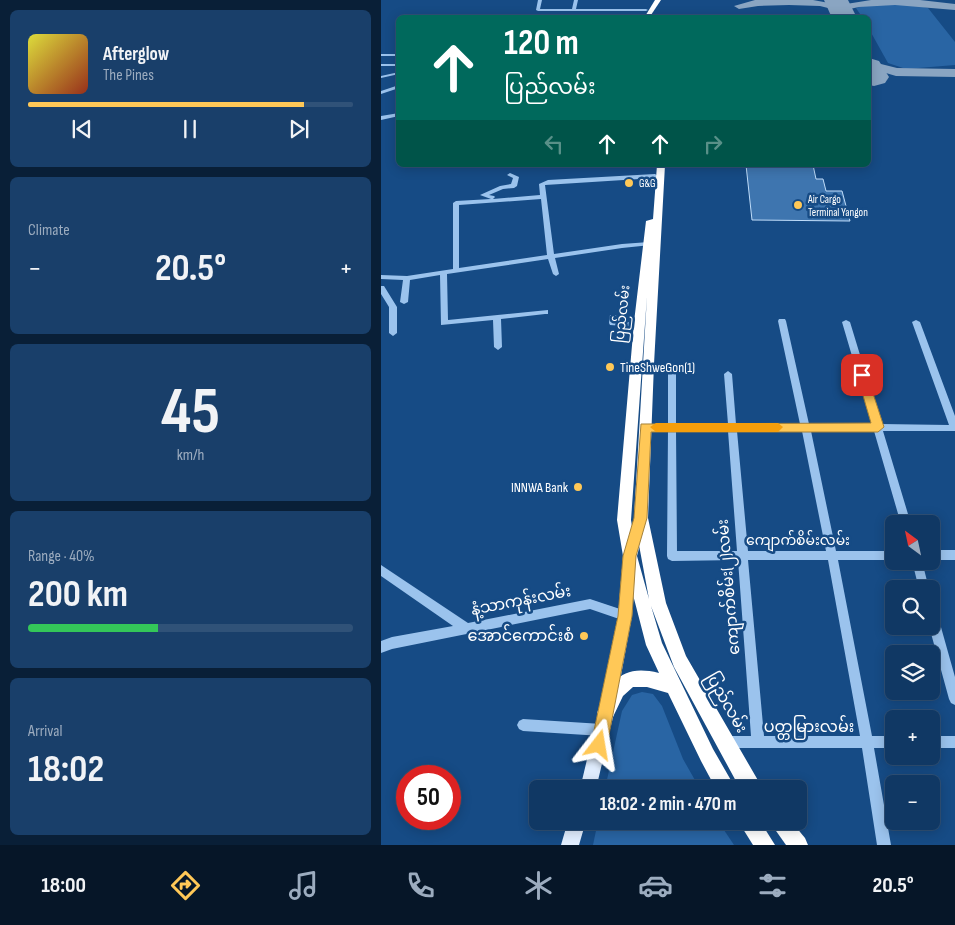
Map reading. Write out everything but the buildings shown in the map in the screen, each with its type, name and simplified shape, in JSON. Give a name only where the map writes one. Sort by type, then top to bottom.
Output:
[{"type":"highway","points":[[643,15],[651,0]]},
{"type":"highway","points":[[648,15],[658,0]]},
{"type":"highway","name":"ပြည်လမ်း","points":[[661,167],[641,518],[647,560],[654,645],[671,685],[722,780]]},
{"type":"highway","name":"ပြည်လမ်း","points":[[655,170],[649,244],[639,324],[624,520],[630,556],[651,605],[687,675],[749,780]]},
{"type":"highway","points":[[606,713],[613,693],[624,682],[641,676],[671,685],[687,675]]},
{"type":"highway","points":[[754,830],[765,845]]},
{"type":"highway","points":[[786,830],[798,845]]},
{"type":"main road","name":"ပြည်လမ်း","points":[[630,556],[641,518]]},
{"type":"main road","points":[[590,780],[603,730],[625,613],[630,556]]},
{"type":"main road","points":[[625,613],[651,605]]},
{"type":"main road","points":[[570,845],[574,830]]},
{"type":"street","points":[[540,0],[538,10],[646,10]]},
{"type":"street","points":[[574,10],[576,0]]},
{"type":"street","points":[[618,10],[619,0]]},
{"type":"street","points":[[381,55],[396,55]]},
{"type":"street","points":[[381,66],[396,65]]},
{"type":"street","points":[[381,77],[396,74]]},
{"type":"street","points":[[381,93],[396,87]]},
{"type":"street","points":[[381,118],[396,115]]},
{"type":"street","points":[[556,274],[551,256],[542,197],[542,184],[655,170]]},
{"type":"street","points":[[510,175],[516,177],[514,186],[485,193],[483,197],[532,194],[536,192],[536,184],[540,181],[548,182]]},
{"type":"street","points":[[456,271],[456,203],[542,197]]},
{"type":"street","points":[[381,278],[407,278],[622,246],[649,244]]},
{"type":"street","points":[[443,273],[443,323],[545,312]]},
{"type":"street","points":[[404,302],[407,278]]},
{"type":"street","points":[[389,279],[381,288],[393,307],[393,333]]},
{"type":"street","points":[[613,317],[613,323],[639,324]]},
{"type":"street","points":[[497,318],[497,347]]},
{"type":"street","points":[[782,321],[806,427],[868,742],[884,845]]},
{"type":"street","points":[[846,322],[903,515]]},
{"type":"street","points":[[645,427],[955,428],[916,322]]},
{"type":"street","points":[[671,427],[672,371]]},
{"type":"street","points":[[728,374],[732,427]]},
{"type":"street","name":"ကျောက်စိမ်းလမ်း","points":[[671,427],[672,556],[743,554],[885,555]]},
{"type":"street","name":"ကျောက်စိမ်း(၂)လမ်း","points":[[732,427],[758,743]]},
{"type":"street","points":[[940,555],[955,556]]},
{"type":"street","name":"နံ့သာကုန်းလမ်း","points":[[381,570],[467,629],[590,604],[625,613]]},
{"type":"street","points":[[381,647],[392,643],[467,629]]},
{"type":"street","points":[[937,635],[955,699]]},
{"type":"street","points":[[523,725],[603,730]]},
{"type":"street","name":"ပတ္တမြားလမ်း","points":[[726,742],[885,742]]},
{"type":"street","points":[[940,742],[955,742]]},
{"type":"shaded area","points":[[870,4],[910,4],[928,8],[955,42],[955,65],[906,69],[888,63],[871,33],[871,15],[861,15],[856,8]]},
{"type":"shaded area","points":[[642,692],[653,694],[662,706],[683,759],[695,780],[607,780],[622,711],[632,695]]},
{"type":"shaded area","points":[[596,830],[724,830],[734,845],[593,845]]},
{"type":"taxiway","points":[[739,6],[758,3],[805,2],[832,5],[840,8],[847,5],[895,2],[955,7]]},
{"type":"taxiway","points":[[871,65],[896,72],[955,73]]},
{"type":"runway","points":[[836,0],[844,15]]},
{"type":"runway","points":[[871,71],[874,77]]},
{"type":"slow traffic","points":[[656,427],[778,427]]},
{"type":"place","name":"G&G","points":[[629,183]]},
{"type":"place","name":"Air Cargo Terminal Yangon","points":[[798,205]]},
{"type":"place","name":"TineShweGon(1)","points":[[610,367]]},
{"type":"place","name":"INNWA Bank","points":[[578,487]]},
{"type":"place","name":"အောင်ကောင်းစံ","points":[[584,636]]},
{"type":"route","points":[[599,745],[625,616],[630,556],[641,518],[645,427],[878,427],[862,375]]}]
